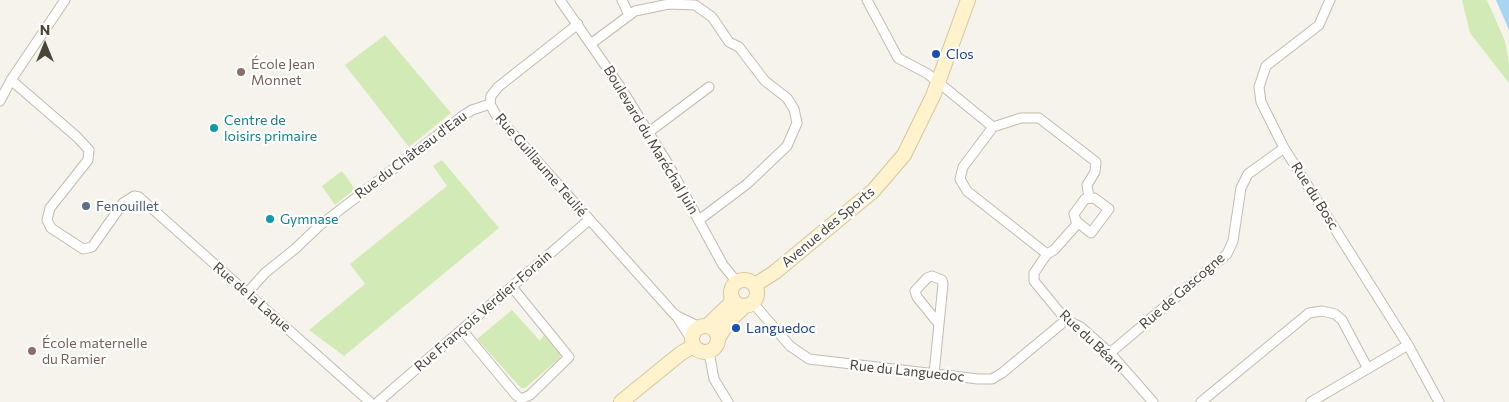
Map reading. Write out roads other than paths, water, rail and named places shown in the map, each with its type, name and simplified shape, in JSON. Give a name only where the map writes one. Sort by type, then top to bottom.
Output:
[{"type":"main road","name":"Avenue des Sports","points":[[755,285],[775,272],[873,191],[904,155],[937,81],[968,0]]},
{"type":"main road","points":[[621,402],[680,354],[692,342],[693,334],[730,304],[732,289],[737,282],[746,280],[755,285],[757,294],[749,304],[730,320],[718,338],[716,346],[709,352],[700,352],[692,342]]},
{"type":"main road","points":[[732,297],[738,304],[749,304]]},
{"type":"main road","points":[[704,327],[714,330],[718,338]]},
{"type":"street","points":[[0,101],[11,80],[65,0]]},
{"type":"street","name":"Boulevard du Maréchal Juin","points":[[560,0],[592,43],[649,132],[700,220],[723,265],[737,282]]},
{"type":"street","points":[[622,0],[629,15]]},
{"type":"street","points":[[628,0],[629,15]]},
{"type":"street","points":[[867,0],[898,58],[928,74],[993,127]]},
{"type":"street","name":"Rue du Bosc","points":[[1330,0],[1319,25],[1266,66],[1261,75],[1259,87],[1261,102],[1284,148],[1408,345],[1439,402]]},
{"type":"street","points":[[592,43],[635,11],[669,4],[696,2],[712,17],[729,42],[739,47],[765,81],[787,98],[794,108],[797,123],[788,146],[747,184],[700,220]]},
{"type":"street","name":"Rue Guillaume Teulié","points":[[578,24],[498,87],[492,96],[490,104],[496,115],[588,220],[675,315],[692,342]]},
{"type":"street","name":"Rue de la Laque","points":[[11,80],[89,150],[88,160],[50,208],[47,220],[51,228],[83,249],[92,247],[122,203],[134,196],[139,197],[370,402]]},
{"type":"street","points":[[649,132],[708,88]]},
{"type":"street","name":"Rue du Château d'Eau","points":[[247,293],[265,273],[319,226],[461,117],[472,110],[490,104]]},
{"type":"street","points":[[1078,222],[1054,250],[1047,254],[967,191],[960,179],[963,167],[993,127],[1021,118],[1039,118],[1096,162],[1095,172],[1087,185],[1089,198]]},
{"type":"street","name":"Rue de Gascogne","points":[[1110,353],[1227,254],[1233,241],[1241,188],[1248,174],[1284,148]]},
{"type":"street","points":[[1094,198],[1109,209],[1091,232],[1078,222],[1074,214],[1084,199],[1094,198]]},
{"type":"street","name":"Rue François Verdier-Forain","points":[[378,402],[588,220]]},
{"type":"street","name":"Rue du Béarn","points":[[1047,254],[1034,273],[1034,281],[1066,320],[1082,327],[1110,353],[1153,402]]},
{"type":"street","points":[[934,374],[943,284],[942,280],[932,276],[927,278],[915,291],[917,297],[938,323]]},
{"type":"street","points":[[462,330],[516,395],[521,399],[530,395],[570,357],[512,287]]},
{"type":"street","name":"Rue du Languedoc","points":[[749,304],[790,346],[802,356],[810,359],[992,379],[1002,373],[1066,320]]},
{"type":"street","points":[[1201,402],[1309,313],[1322,311],[1335,314],[1342,320],[1366,367]]},
{"type":"street","name":"Rue Guillaume Teulié","points":[[675,315],[704,327]]},
{"type":"street","points":[[1311,402],[1366,367],[1408,345]]},
{"type":"street","points":[[709,352],[714,379],[728,402]]},
{"type":"water","points":[[1496,0],[1509,0],[1509,30]]},
{"type":"place","name":"Clos","points":[[936,54]]},
{"type":"place","name":"École Jean Monnet","points":[[241,72]]},
{"type":"place","name":"Centre de loisirs primaire","points":[[214,128]]},
{"type":"place","name":"Fenouillet","points":[[86,206]]},
{"type":"place","name":"Gymnase","points":[[270,219]]},
{"type":"place","name":"Languedoc","points":[[736,328]]},
{"type":"place","name":"École maternelle du Ramier","points":[[32,351]]}]
